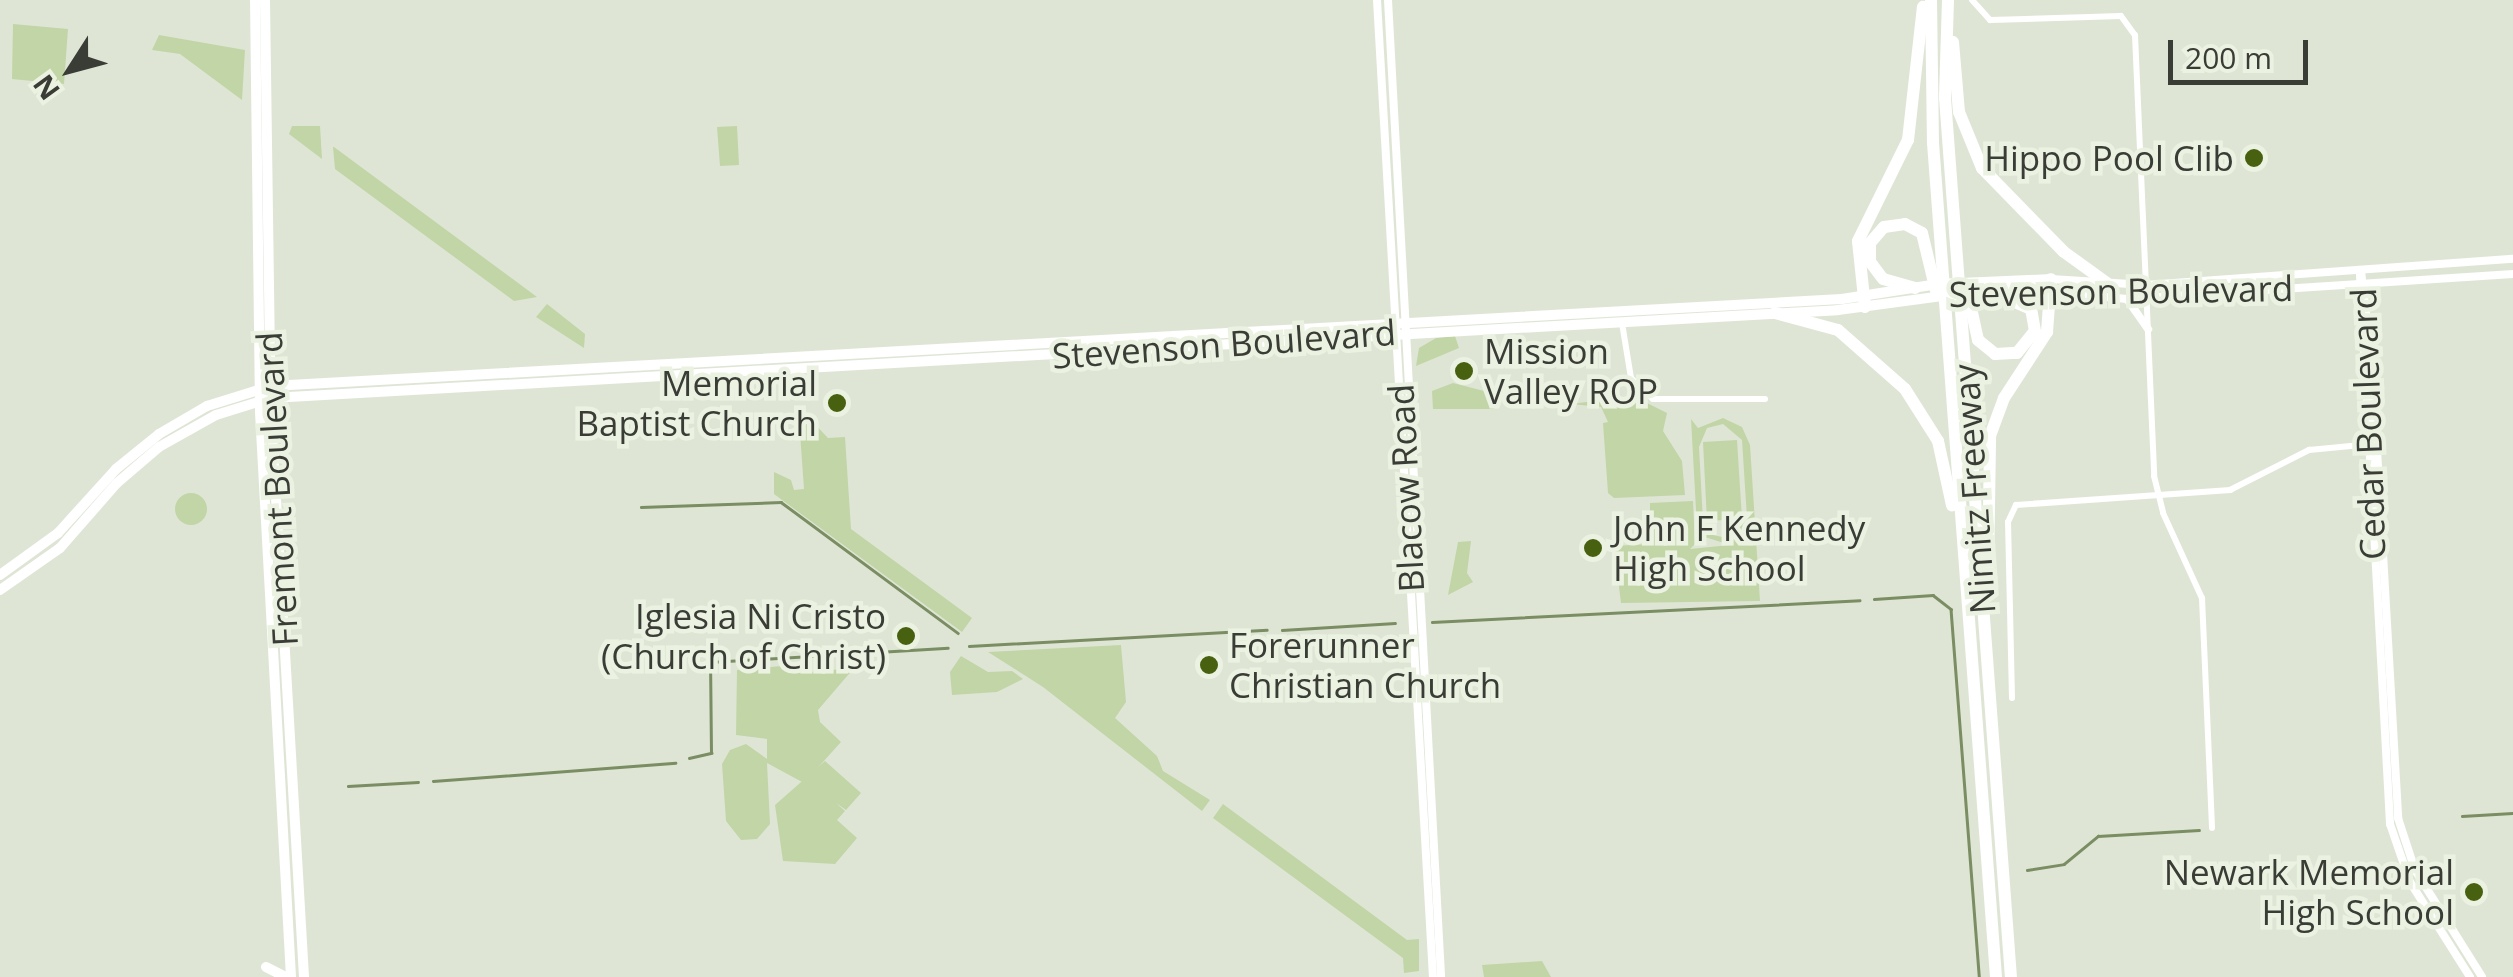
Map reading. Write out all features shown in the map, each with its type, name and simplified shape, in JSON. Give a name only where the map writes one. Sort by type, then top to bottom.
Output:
[{"type":"highway","name":"Nimitz Freeway","points":[[1930,0],[1962,546],[1996,977]]},
{"type":"highway","points":[[1863,302],[1858,241],[1908,140],[1930,0]]},
{"type":"highway","name":"Nimitz Freeway","points":[[1949,0],[1945,98],[2011,977]]},
{"type":"highway","points":[[1949,0],[1959,112],[1974,156],[2064,252],[2107,283]]},
{"type":"highway","points":[[1953,206],[1978,340],[1995,354],[2017,353],[2035,331],[2031,309],[1987,285]]},
{"type":"highway","points":[[1916,292],[1883,279],[1870,262],[1870,243],[1884,227],[1915,227],[1928,242],[1950,364]]},
{"type":"highway","points":[[1982,594],[1990,436],[2004,398],[2048,332],[2051,285]]},
{"type":"highway","points":[[1775,313],[1838,330],[1917,402],[1938,441],[1962,546]]},
{"type":"main road","name":"Fremont Boulevard","points":[[256,0],[265,393],[289,977]]},
{"type":"main road","name":"Fremont Boulevard","points":[[262,208],[265,0]]},
{"type":"main road","name":"Blacow Road","points":[[1378,0],[1416,452],[1441,977]]},
{"type":"main road","name":"Blacow Road","points":[[1388,0],[1403,327],[1402,414],[1433,977]]},
{"type":"main road","name":"Stevenson Boulevard","points":[[0,590],[60,548],[155,450],[202,421],[265,393],[1277,340],[1403,327],[1622,322],[1775,313],[1987,285],[2146,285],[2513,260]]},
{"type":"main road","name":"Cedar Boulevard","points":[[2360,271],[2367,311],[2390,824],[2410,882],[2470,977]]},
{"type":"main road","name":"Stevenson Boulevard","points":[[2051,285],[2127,298],[2513,274]]},
{"type":"main road","points":[[2367,311],[2386,282]]},
{"type":"main road","name":"Cedar Boulevard","points":[[2362,283],[2400,824],[2414,870],[2482,977]]},
{"type":"main road","points":[[2127,298],[2148,329]]},
{"type":"main road","name":"Stevenson Boulevard","points":[[0,575],[52,537],[155,437],[204,408],[265,393],[1863,302]]},
{"type":"main road","name":"Fremont Boulevard","points":[[265,393],[304,977]]},
{"type":"main road","points":[[1402,414],[1416,452]]},
{"type":"main road","points":[[266,967],[289,977]]},
{"type":"street","points":[[1972,0],[1990,20],[2113,14],[2132,27],[2157,495],[2202,598],[2212,828]]},
{"type":"street","points":[[1622,322],[1631,378],[1653,398],[1765,399]]},
{"type":"street","points":[[1258,353],[1277,340]]},
{"type":"street","points":[[2012,698],[2011,510],[2025,502],[2238,488],[2301,452],[2372,444]]},
{"type":"green space","points":[[13,24],[68,29],[64,84],[12,79]]},
{"type":"green space","points":[[159,35],[245,50],[242,100],[180,54],[152,50]]},
{"type":"green space","points":[[292,126],[320,126],[322,159],[289,134]]},
{"type":"green space","points":[[737,126],[739,165],[720,166],[717,127]]},
{"type":"green space","points":[[333,147],[537,297],[514,301],[335,169]]},
{"type":"green space","points":[[547,304],[585,334],[584,348],[536,317]]},
{"type":"green space","points":[[1455,336],[1459,348],[1416,366],[1419,348],[1436,338]]},
{"type":"green space","points":[[1453,383],[1488,392],[1494,409],[1433,409],[1432,391]]},
{"type":"green space","points":[[1633,396],[1667,413],[1663,431],[1682,461],[1685,495],[1614,498],[1608,493],[1603,423],[1608,422],[1601,407],[1571,404]]},
{"type":"green space","points":[[809,418],[828,438],[845,437],[851,529],[972,618],[962,632],[774,494],[774,472],[791,480],[794,490],[804,489],[799,419]]},
{"type":"green space","points":[[1723,418],[1742,427],[1750,445],[1760,601],[1621,603],[1614,546],[1650,544],[1650,503],[1693,501],[1695,544],[1690,549],[1730,545],[1705,537],[1698,546],[1691,419],[1698,428]],"holes":[[[1723,424],[1742,440],[1747,518],[1727,538],[1713,535],[1703,521],[1699,447],[1707,428]]]},
{"type":"green space","points":[[1737,440],[1742,519],[1707,521],[1703,442]]},
{"type":"green space","points":[[191,493],[203,497],[207,509],[203,521],[191,525],[179,521],[175,509],[179,497]]},
{"type":"green space","points":[[1471,541],[1467,573],[1473,582],[1448,595],[1458,542]]},
{"type":"green space","points":[[1121,645],[1126,702],[1115,718],[1157,756],[1163,771],[1210,800],[1202,811],[1043,687],[988,652]]},
{"type":"green space","points":[[961,656],[988,672],[1012,671],[1023,679],[997,692],[952,695],[950,672]]},
{"type":"green space","points":[[793,665],[798,673],[854,668],[818,710],[820,722],[841,742],[804,783],[767,763],[770,824],[757,839],[741,840],[726,821],[722,764],[730,750],[746,744],[767,759],[767,739],[736,735],[737,670]]},
{"type":"green space","points":[[825,761],[861,793],[846,810],[836,803],[845,811],[837,820],[857,838],[835,864],[783,861],[775,805]]},
{"type":"green space","points":[[1223,804],[1407,940],[1419,939],[1419,971],[1404,973],[1403,958],[1213,818]]},
{"type":"green space","points":[[1542,961],[1551,977],[1484,977],[1482,965]]},
{"type":"waterway","points":[[641,507],[781,502],[958,633]]},
{"type":"waterway","points":[[1874,599],[1933,595],[1951,609],[1979,977]]},
{"type":"waterway","points":[[1432,622],[1859,600]]},
{"type":"waterway","points":[[1282,630],[1395,623]]},
{"type":"waterway","points":[[969,646],[1267,630]]},
{"type":"waterway","points":[[689,758],[711,753],[710,662],[948,648]]},
{"type":"waterway","points":[[433,781],[675,763]]},
{"type":"waterway","points":[[348,786],[418,782]]},
{"type":"waterway","points":[[2462,816],[2513,813]]},
{"type":"waterway","points":[[2027,870],[2064,864],[2098,836],[2199,830]]},
{"type":"place","name":"Hippo Pool Clib","points":[[2254,158]]},
{"type":"place","name":"Mission Valley ROP","points":[[1464,371]]},
{"type":"place","name":"Memorial Baptist Church","points":[[837,403]]},
{"type":"place","name":"John F Kennedy High School","points":[[1593,548]]},
{"type":"place","name":"Iglesia Ni Cristo (Church of Christ)","points":[[906,636]]},
{"type":"place","name":"Forerunner Christian Church","points":[[1209,665]]},
{"type":"place","name":"Newark Memorial High School","points":[[2474,892]]}]
